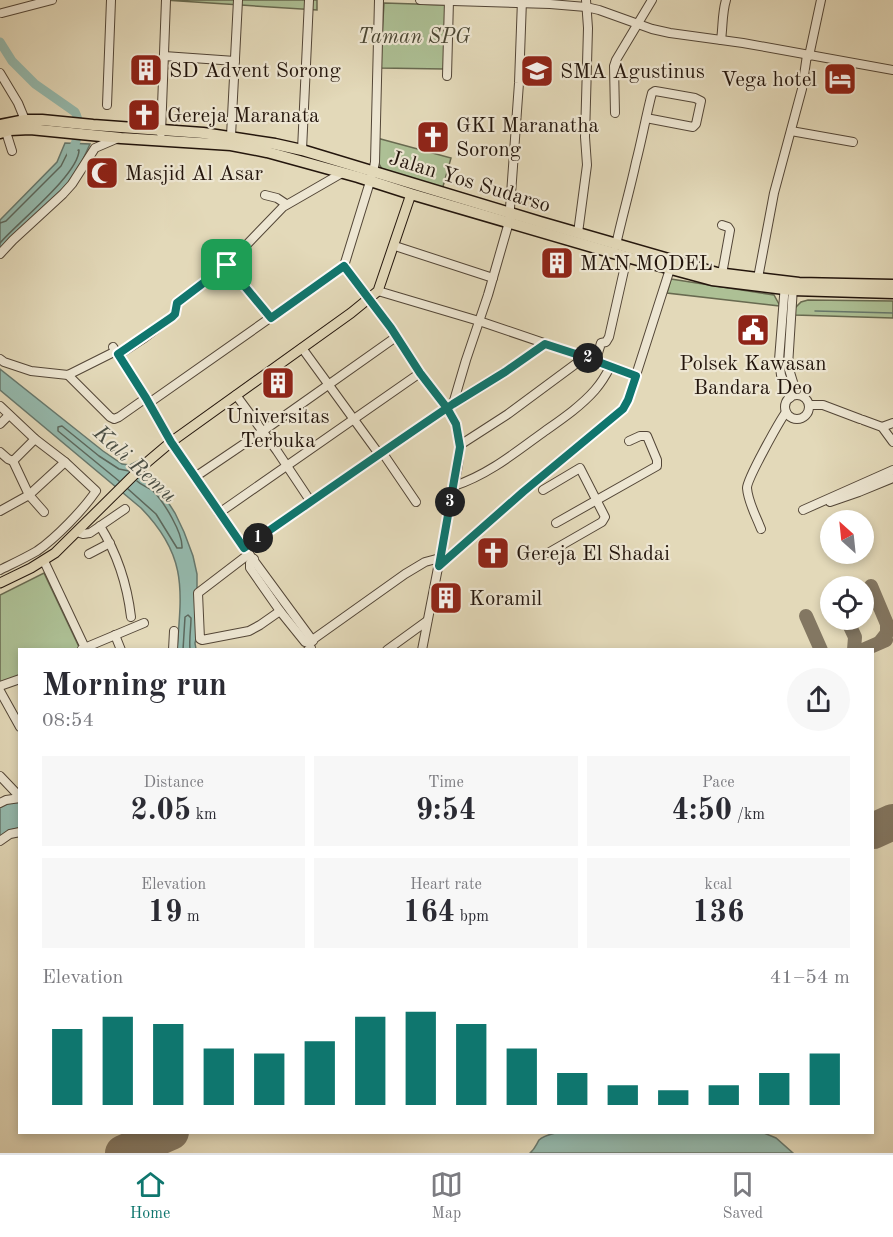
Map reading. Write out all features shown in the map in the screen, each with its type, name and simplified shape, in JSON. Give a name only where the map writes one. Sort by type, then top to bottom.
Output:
[{"type":"highway","points":[[2,130],[25,120],[92,130],[121,138],[160,135],[231,145],[267,152],[342,173],[372,177],[411,194],[509,218],[627,257],[654,260],[670,269],[712,280],[893,293]]},
{"type":"highway","points":[[2,130],[58,126]]},
{"type":"highway","name":"Jalan Yos Sudarso","points":[[92,130],[160,135],[231,136],[302,150],[372,177],[509,218],[578,233],[654,260],[722,274],[758,278],[789,286],[893,285]]},
{"type":"main road","points":[[0,583],[44,561],[66,543],[171,442],[370,299],[378,291],[411,194]]},
{"type":"street","points":[[2,13],[41,1],[52,0]]},
{"type":"street","points":[[107,105],[111,0]]},
{"type":"street","points":[[160,135],[166,0]]},
{"type":"street","points":[[231,136],[238,0]]},
{"type":"street","points":[[302,150],[309,0]]},
{"type":"street","points":[[68,375],[110,417],[119,417],[147,401],[271,318],[344,266],[375,162],[379,0]]},
{"type":"street","points":[[420,0],[586,4],[652,29],[670,33],[893,70]]},
{"type":"street","points":[[615,113],[614,66],[652,0]]},
{"type":"street","points":[[721,40],[726,0]]},
{"type":"street","points":[[758,278],[774,194],[802,89],[821,0]]},
{"type":"street","points":[[447,76],[449,1]]},
{"type":"street","points":[[450,406],[493,278],[509,218],[519,82],[521,2]]},
{"type":"street","points":[[578,233],[587,165],[585,137],[588,28],[586,4]]},
{"type":"street","points":[[164,56],[235,61]]},
{"type":"street","points":[[0,74],[18,103],[25,120]]},
{"type":"street","points":[[616,245],[646,118],[652,93],[695,98],[701,101],[696,124],[693,127],[646,118]]},
{"type":"street","points":[[2,130],[12,151]]},
{"type":"street","points":[[790,131],[853,142]]},
{"type":"street","points":[[0,254],[67,190],[95,148],[121,138]]},
{"type":"street","points":[[0,358],[4,362],[31,371],[68,375],[116,351],[172,317],[175,314],[177,303],[227,265],[286,204],[342,173]]},
{"type":"street","points":[[265,195],[277,198],[286,204]]},
{"type":"street","points":[[722,225],[730,230],[722,274]]},
{"type":"street","points":[[395,246],[493,278]]},
{"type":"street","points":[[598,353],[601,343],[606,342],[609,337],[627,257]]},
{"type":"street","points":[[227,265],[271,318]]},
{"type":"street","points":[[344,266],[370,299],[420,373],[450,406],[456,424],[460,445],[454,486],[422,648]]},
{"type":"street","points":[[311,646],[405,574],[425,562],[440,562],[623,409],[628,400],[670,269]]},
{"type":"street","points":[[789,286],[788,366],[793,396]]},
{"type":"street","points":[[378,291],[479,321],[636,376]]},
{"type":"street","points":[[195,477],[396,337]]},
{"type":"street","points":[[280,611],[249,631],[200,639],[198,592],[249,554],[311,502],[380,453],[545,344]]},
{"type":"street","points":[[302,348],[416,502]]},
{"type":"street","points":[[116,351],[171,442],[311,646]]},
{"type":"street","points":[[460,445],[508,414],[585,357]]},
{"type":"street","points":[[454,486],[490,470],[555,423],[592,393],[610,367]]},
{"type":"street","points":[[219,513],[420,373]]},
{"type":"street","points":[[236,395],[311,502]]},
{"type":"street","points":[[761,529],[748,496],[747,484],[786,412],[786,402],[793,396],[802,396],[807,400],[808,411],[800,418],[790,416],[786,412]]},
{"type":"street","points":[[809,405],[824,405],[882,427],[893,442]]},
{"type":"street","points":[[0,406],[96,491],[58,534],[34,552],[0,570]]},
{"type":"street","points":[[0,424],[9,415]]},
{"type":"street","points":[[882,427],[893,423]]},
{"type":"street","points":[[556,523],[657,466],[657,460],[647,436],[640,436],[629,441]]},
{"type":"street","points":[[13,461],[35,439]]},
{"type":"street","points":[[0,452],[13,461],[28,495],[44,512]]},
{"type":"street","points":[[0,511],[28,495],[65,462]]},
{"type":"street","points":[[543,490],[580,468],[604,515],[604,521],[548,553]]},
{"type":"street","points":[[803,510],[890,475]]},
{"type":"street","points":[[77,532],[87,534],[124,509]]},
{"type":"street","points":[[100,526],[110,543],[126,585],[131,617]]},
{"type":"street","points":[[58,534],[66,543]]},
{"type":"street","points":[[89,554],[110,543]]},
{"type":"street","points":[[249,554],[250,568],[280,611],[305,642],[311,646]]},
{"type":"street","points":[[44,561],[84,648]]},
{"type":"street","points":[[390,648],[427,621]]},
{"type":"street","points":[[86,648],[144,623]]},
{"type":"street","points":[[173,648],[174,631]]},
{"type":"street","points":[[115,635],[120,648]]},
{"type":"street","points":[[0,686],[18,680]]},
{"type":"street","points":[[0,691],[18,723]]},
{"type":"street","points":[[0,776],[18,795]]},
{"type":"street","points":[[0,803],[18,797]]},
{"type":"street","points":[[0,842],[10,834],[18,832]]},
{"type":"green space","points":[[164,0],[317,0],[317,10]]},
{"type":"green space","name":"Taman SPG","points":[[384,3],[447,5],[444,69],[380,68]]},
{"type":"green space","points":[[377,138],[451,158],[442,190],[384,173],[376,158]]},
{"type":"green space","points":[[671,279],[774,295],[780,306],[667,293]]},
{"type":"green space","points":[[808,300],[893,301],[893,318],[795,315],[795,308],[801,302]]},
{"type":"green space","points":[[44,573],[80,648],[18,648],[18,677],[0,686],[0,595]]},
{"type":"water","points":[[65,143],[90,144],[79,168],[64,188],[0,252],[0,220],[57,162]]},
{"type":"water","points":[[0,369],[122,464],[130,465],[138,461],[134,467],[145,481],[154,484],[164,496],[175,513],[193,556],[197,574],[196,648],[177,648],[180,608],[178,574],[167,541],[156,525],[141,508],[0,390]]},
{"type":"water","points":[[18,800],[18,828],[0,837],[0,806]]},
{"type":"water","points":[[766,1134],[776,1138],[793,1153],[530,1153],[541,1138],[548,1135]]},
{"type":"waterway","name":"Kali Remu","points":[[0,42],[12,61],[35,84],[75,112],[78,133],[71,153]]},
{"type":"waterway","points":[[815,311],[893,313]]},
{"type":"taxiway","points":[[874,593],[887,624],[887,633],[880,642]]},
{"type":"taxiway","points":[[806,616],[820,648]]},
{"type":"taxiway","points":[[852,630],[855,637],[854,648]]},
{"type":"taxiway","points":[[868,648],[886,640]]},
{"type":"taxiway","points":[[874,827],[882,827]]},
{"type":"runway","points":[[874,831],[893,822]]},
{"type":"runway","points":[[123,1153],[166,1134]]},
{"type":"place","name":"SD Advent Sorong","points":[[146,70]]},
{"type":"place","name":"SMA Agustinus","points":[[537,71]]},
{"type":"place","name":"Vega hotel","points":[[840,79]]},
{"type":"place","name":"Gereja Maranata","points":[[144,115]]},
{"type":"place","name":"GKI Maranatha Sorong","points":[[433,137]]},
{"type":"place","name":"Masjid Al Asar","points":[[102,173]]},
{"type":"place","name":"MAN MODEL","points":[[557,263]]},
{"type":"place","name":"Polsek Kawasan Bandara Deo","points":[[753,330]]},
{"type":"place","name":"Universitas Terbuka","points":[[278,383]]},
{"type":"place","name":"Gereja El Shadai","points":[[493,553]]},
{"type":"place","name":"Koramil","points":[[446,598]]},
{"type":"route","points":[[227,265],[177,303],[175,314],[172,317],[118,354],[171,442],[244,548],[379,454],[447,408],[453,404],[505,372],[545,344],[636,376],[623,409],[439,566],[454,486],[460,447],[459,438],[456,424],[447,408],[420,373],[391,328],[344,266],[271,318],[227,265]]}]
